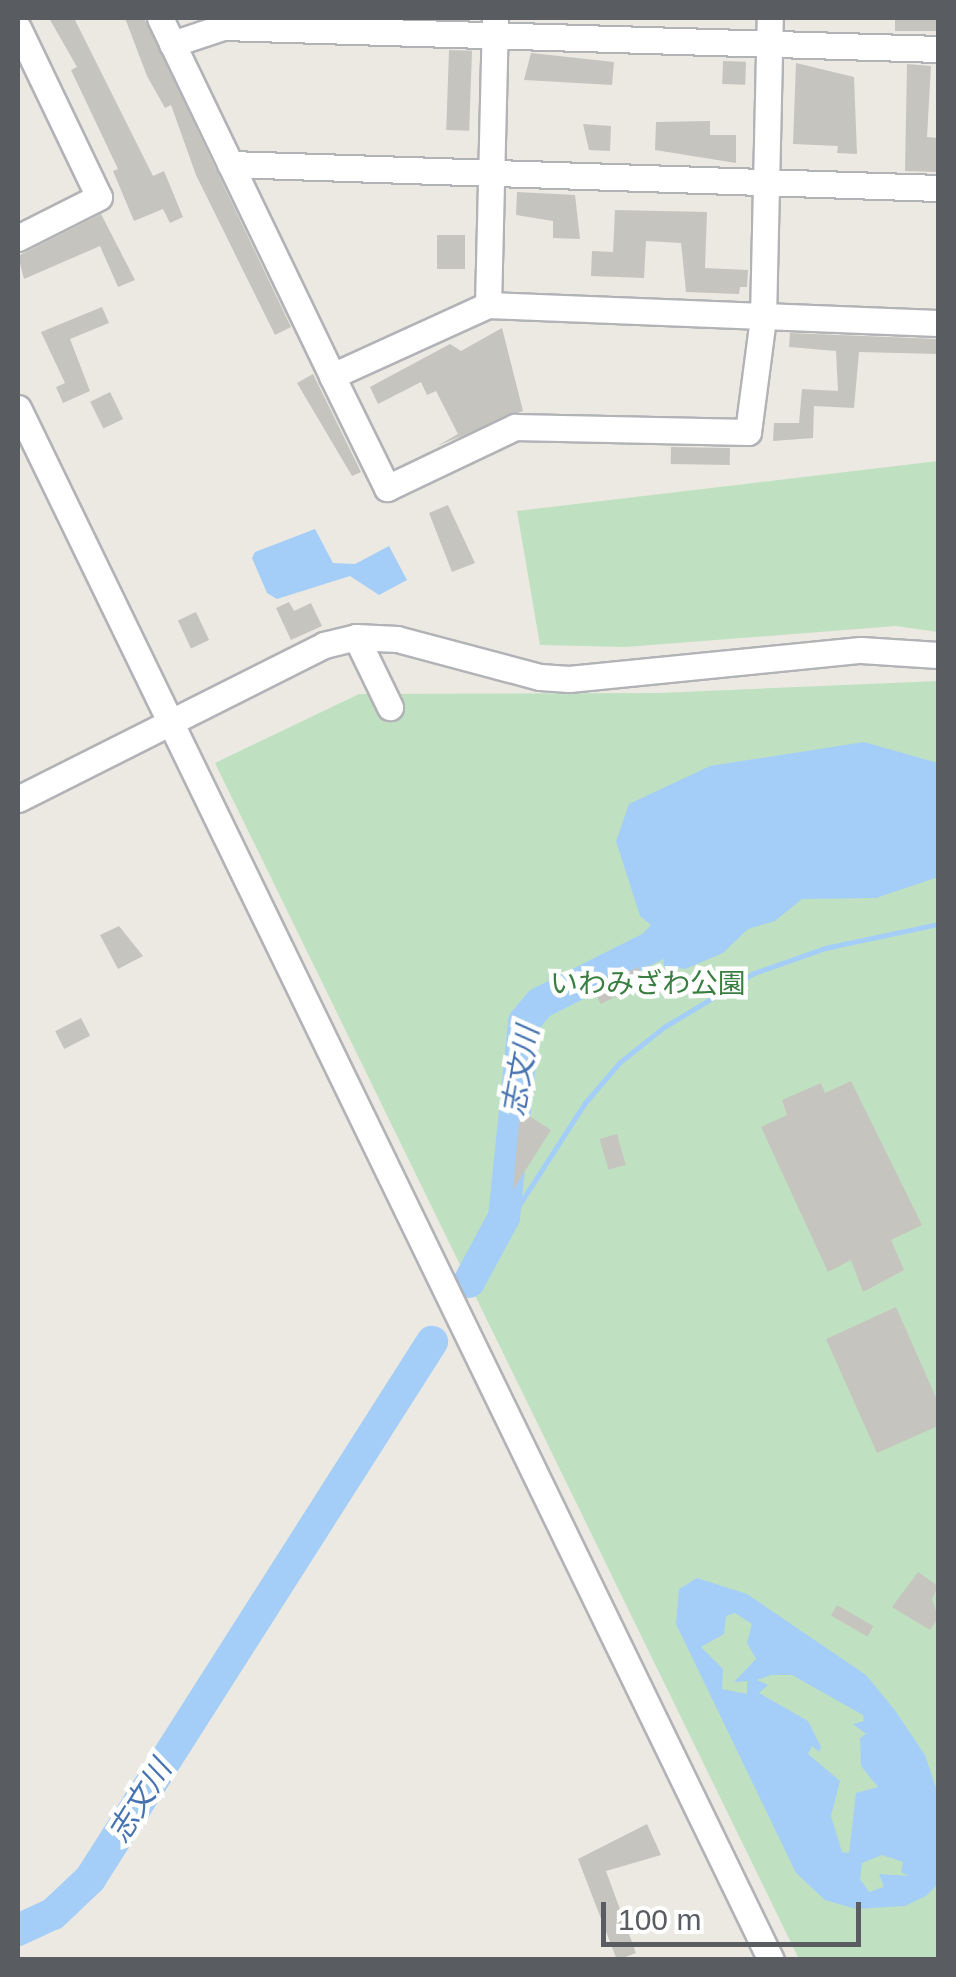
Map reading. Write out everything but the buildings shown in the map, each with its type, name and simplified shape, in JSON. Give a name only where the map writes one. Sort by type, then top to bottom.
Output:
[{"type":"street","points":[[160,18],[387,488],[515,428],[748,432],[763,318],[770,29]]},
{"type":"street","points":[[172,44],[223,27],[495,26],[770,29],[938,49]]},
{"type":"street","points":[[488,306],[495,26]]},
{"type":"street","points":[[18,28],[100,197],[18,238]]},
{"type":"street","points":[[230,164],[938,188]]},
{"type":"street","points":[[332,376],[488,306],[938,323]]},
{"type":"street","points":[[18,408],[770,1960]]},
{"type":"street","points":[[356,637],[390,707]]},
{"type":"street","points":[[18,799],[324,645],[356,637],[398,638],[540,677],[569,679],[861,650],[938,656]]},
{"type":"green space","points":[[938,461],[938,632],[896,626],[625,647],[540,645],[517,511]]},
{"type":"green space","name":"いわみざわ公園","points":[[938,681],[938,1959],[799,1959],[215,763],[359,694],[659,693]]},
{"type":"water","points":[[315,529],[333,563],[355,564],[389,546],[407,580],[379,595],[350,576],[277,599],[267,593],[252,558],[255,552]]},
{"type":"water","points":[[864,742],[938,763],[938,877],[876,898],[802,899],[775,921],[748,929],[723,953],[685,969],[664,966],[663,955],[654,957],[655,928],[640,916],[616,841],[629,804],[710,766]]},
{"type":"water","points":[[697,1578],[747,1594],[866,1675],[894,1709],[925,1755],[938,1794],[938,1884],[926,1896],[905,1906],[856,1909],[825,1900],[796,1873],[676,1624],[679,1589]],"holes":[[[735,1613],[752,1624],[747,1643],[756,1659],[734,1682],[747,1681],[747,1694],[722,1689],[723,1669],[701,1647],[724,1634],[726,1616]],[[792,1675],[863,1715],[864,1721],[853,1724],[866,1734],[860,1738],[861,1766],[878,1787],[856,1793],[849,1853],[842,1852],[831,1816],[840,1781],[808,1754],[812,1746],[819,1752],[821,1747],[808,1721],[759,1693],[768,1685],[757,1680]],[[882,1855],[903,1862],[901,1872],[909,1876],[879,1874],[884,1887],[869,1892],[860,1879],[862,1863]]]},
{"type":"waterway","name":"志文川","points":[[469,1282],[504,1217],[524,1022],[540,1003],[652,947],[680,918]]},
{"type":"waterway","points":[[501,1233],[584,1104],[620,1062],[664,1027],[754,973],[825,948],[938,924]]},
{"type":"waterway","name":"志文川","points":[[18,1930],[53,1914],[90,1879],[432,1342]]}]
